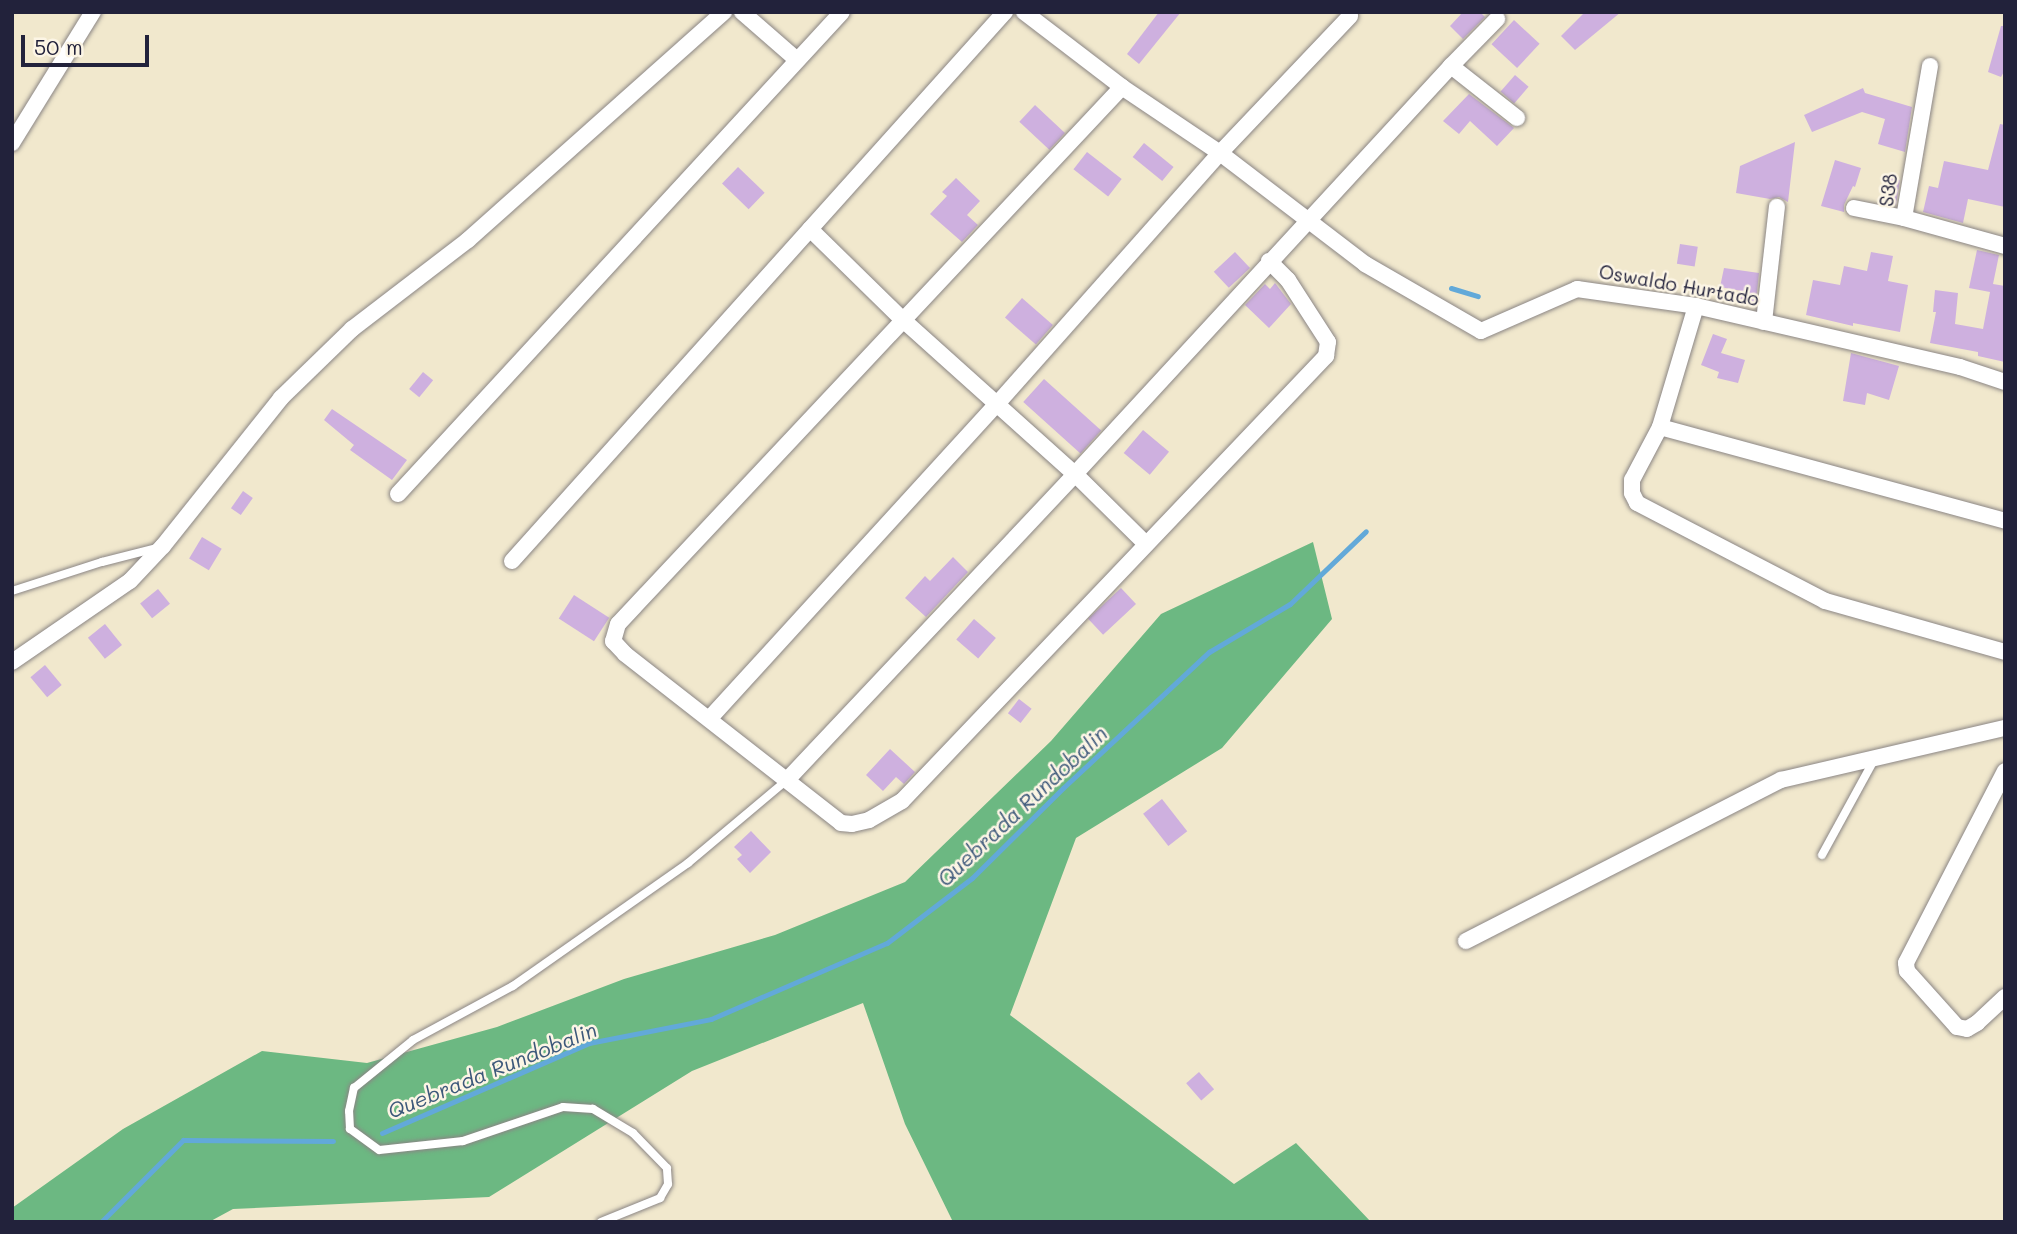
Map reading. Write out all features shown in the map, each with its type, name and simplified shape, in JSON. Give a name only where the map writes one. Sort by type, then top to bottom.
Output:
[{"type":"street","points":[[12,143],[93,12]]},
{"type":"street","points":[[12,662],[130,581],[163,547],[281,398],[352,329],[468,240],[724,12]]},
{"type":"street","points":[[742,12],[797,60]]},
{"type":"street","points":[[398,494],[842,12]]},
{"type":"street","points":[[512,561],[1005,12]]},
{"type":"street","name":"Oswaldo Hurtado","points":[[1024,12],[1122,87],[1220,153],[1365,264],[1481,331],[1577,289],[1696,306],[1960,367],[2005,382]]},
{"type":"street","points":[[710,718],[997,404],[1220,153],[1350,16]]},
{"type":"street","points":[[787,780],[1497,19]]},
{"type":"street","points":[[1451,66],[1517,118]]},
{"type":"street","name":"S38","points":[[1930,66],[1904,218],[2005,246]]},
{"type":"street","points":[[1122,87],[618,624],[614,642],[625,654],[841,823],[869,820],[902,801],[1326,356],[1328,342],[1288,280],[1269,261]]},
{"type":"street","points":[[1764,322],[1777,207]]},
{"type":"street","points":[[1854,208],[1904,218]]},
{"type":"street","points":[[810,229],[902,319],[1075,474],[1146,544]]},
{"type":"street","points":[[1696,306],[1660,427],[1632,480],[1632,493],[1637,503],[1825,601],[2005,652]]},
{"type":"street","points":[[1660,427],[2001,516]]},
{"type":"street","points":[[1466,941],[1782,780],[2005,729]]},
{"type":"street","points":[[2005,771],[1906,963],[1907,971],[1957,1027],[1967,1029],[1977,1023],[2005,997]]},
{"type":"lane","points":[[12,591],[102,562],[163,547]]},
{"type":"lane","points":[[1822,855],[1875,758]]},
{"type":"lane","points":[[601,1222],[660,1198],[668,1184],[667,1168],[633,1133],[593,1109],[563,1107],[463,1141],[379,1150],[351,1129],[349,1111],[354,1088],[413,1040],[513,986],[688,863],[787,780]]},
{"type":"green space","points":[[1313,542],[1332,619],[1222,748],[1076,838],[1010,1015],[1234,1184],[1296,1143],[1371,1222],[953,1222],[905,1124],[863,1003],[692,1071],[489,1197],[233,1209],[209,1222],[12,1222],[12,1208],[123,1129],[262,1051],[367,1063],[497,1027],[624,979],[775,935],[905,882],[1051,741],[1161,614]]},
{"type":"building","points":[[1159,12],[1181,12],[1139,64],[1127,54]]},
{"type":"building","points":[[1463,12],[1480,12],[1485,17],[1463,39],[1450,26]]},
{"type":"building","points":[[1585,12],[1621,12],[1575,50],[1561,36]]},
{"type":"building","points":[[1514,20],[1540,44],[1517,68],[1491,44]]},
{"type":"building","points":[[2001,26],[2005,26],[2005,70],[2001,77],[1988,72]]},
{"type":"building","points":[[1515,75],[1529,87],[1514,103],[1501,92]]},
{"type":"building","points":[[1863,88],[1865,93],[1912,107],[1905,152],[1878,144],[1885,119],[1862,112],[1812,132],[1804,115]]},
{"type":"building","points":[[1469,94],[1514,128],[1497,146],[1470,121],[1459,134],[1443,121]]},
{"type":"building","points":[[1035,105],[1065,133],[1049,150],[1019,122]]},
{"type":"building","points":[[2000,124],[2005,125],[2005,207],[1968,199],[1963,223],[1923,212],[1929,186],[1938,188],[1944,161],[1988,170]]},
{"type":"building","points":[[1795,142],[1788,202],[1779,197],[1770,199],[1736,193],[1740,166]]},
{"type":"building","points":[[1144,143],[1174,167],[1162,181],[1133,157]]},
{"type":"building","points":[[1087,152],[1122,179],[1108,196],[1073,169]]},
{"type":"building","points":[[1835,160],[1861,168],[1855,187],[1853,186],[1844,205],[1844,212],[1821,206]]},
{"type":"building","points":[[738,167],[765,193],[749,209],[722,184]]},
{"type":"building","points":[[1888,176],[1900,180],[1896,205],[1881,201]]},
{"type":"building","points":[[956,178],[980,201],[967,215],[978,225],[962,242],[930,214],[947,196],[942,192]]},
{"type":"building","points":[[1680,244],[1698,247],[1695,267],[1677,264]]},
{"type":"building","points":[[1977,250],[1999,255],[1993,284],[2005,286],[2005,362],[1978,356],[1978,352],[1930,343],[1936,312],[1933,312],[1935,290],[1958,293],[1955,324],[1983,329],[1990,292],[1969,288]]},
{"type":"building","points":[[1235,252],[1250,268],[1229,288],[1214,272]]},
{"type":"building","points":[[1871,252],[1893,256],[1888,281],[1908,285],[1900,332],[1853,323],[1853,326],[1806,315],[1813,280],[1840,285],[1844,266],[1867,271]]},
{"type":"building","points":[[1724,268],[1759,273],[1756,302],[1740,300],[1742,291],[1720,287]]},
{"type":"building","points":[[1275,283],[1291,304],[1269,328],[1245,305],[1265,284],[1270,289]]},
{"type":"building","points":[[1022,298],[1053,325],[1036,345],[1005,318]]},
{"type":"building","points":[[1713,334],[1727,339],[1721,353],[1745,360],[1738,383],[1717,378],[1719,372],[1701,365]]},
{"type":"building","points":[[1851,353],[1899,366],[1889,400],[1867,393],[1865,405],[1843,401]]},
{"type":"building","points":[[423,372],[433,380],[419,397],[409,389]]},
{"type":"building","points":[[1044,379],[1101,431],[1080,454],[1023,402]]},
{"type":"building","points":[[332,409],[407,460],[392,480],[350,450],[354,445],[324,420]]},
{"type":"building","points":[[1143,430],[1169,452],[1150,475],[1124,453]]},
{"type":"building","points":[[243,491],[253,498],[241,515],[231,508]]},
{"type":"building","points":[[202,537],[222,549],[209,570],[189,558]]},
{"type":"building","points":[[953,557],[968,572],[926,617],[905,598],[925,576],[930,581]]},
{"type":"building","points":[[1121,588],[1136,604],[1103,635],[1088,619]]},
{"type":"building","points":[[158,589],[170,604],[152,618],[140,603]]},
{"type":"building","points":[[574,595],[609,618],[594,641],[559,618]]},
{"type":"building","points":[[974,619],[996,638],[978,658],[956,639]]},
{"type":"building","points":[[105,624],[122,645],[105,659],[88,638]]},
{"type":"building","points":[[45,665],[62,685],[47,697],[30,677]]},
{"type":"building","points":[[1019,699],[1032,709],[1021,723],[1008,713]]},
{"type":"building","points":[[890,749],[915,772],[904,784],[896,777],[883,791],[866,775]]},
{"type":"building","points":[[1162,799],[1187,831],[1168,846],[1143,814]]},
{"type":"building","points":[[751,831],[771,852],[750,873],[737,859],[742,855],[734,847]]},
{"type":"building","points":[[1199,1072],[1214,1089],[1201,1101],[1186,1083]]},
{"type":"waterway","points":[[1451,288],[1478,296]]},
{"type":"waterway","name":"Quebrada Rundobalin","points":[[382,1133],[589,1043],[711,1019],[887,943],[972,878],[1063,788],[1209,652],[1290,604],[1366,531]]},
{"type":"waterway","name":"Quebrada Rundobalin","points":[[101,1222],[183,1140],[333,1141]]}]
